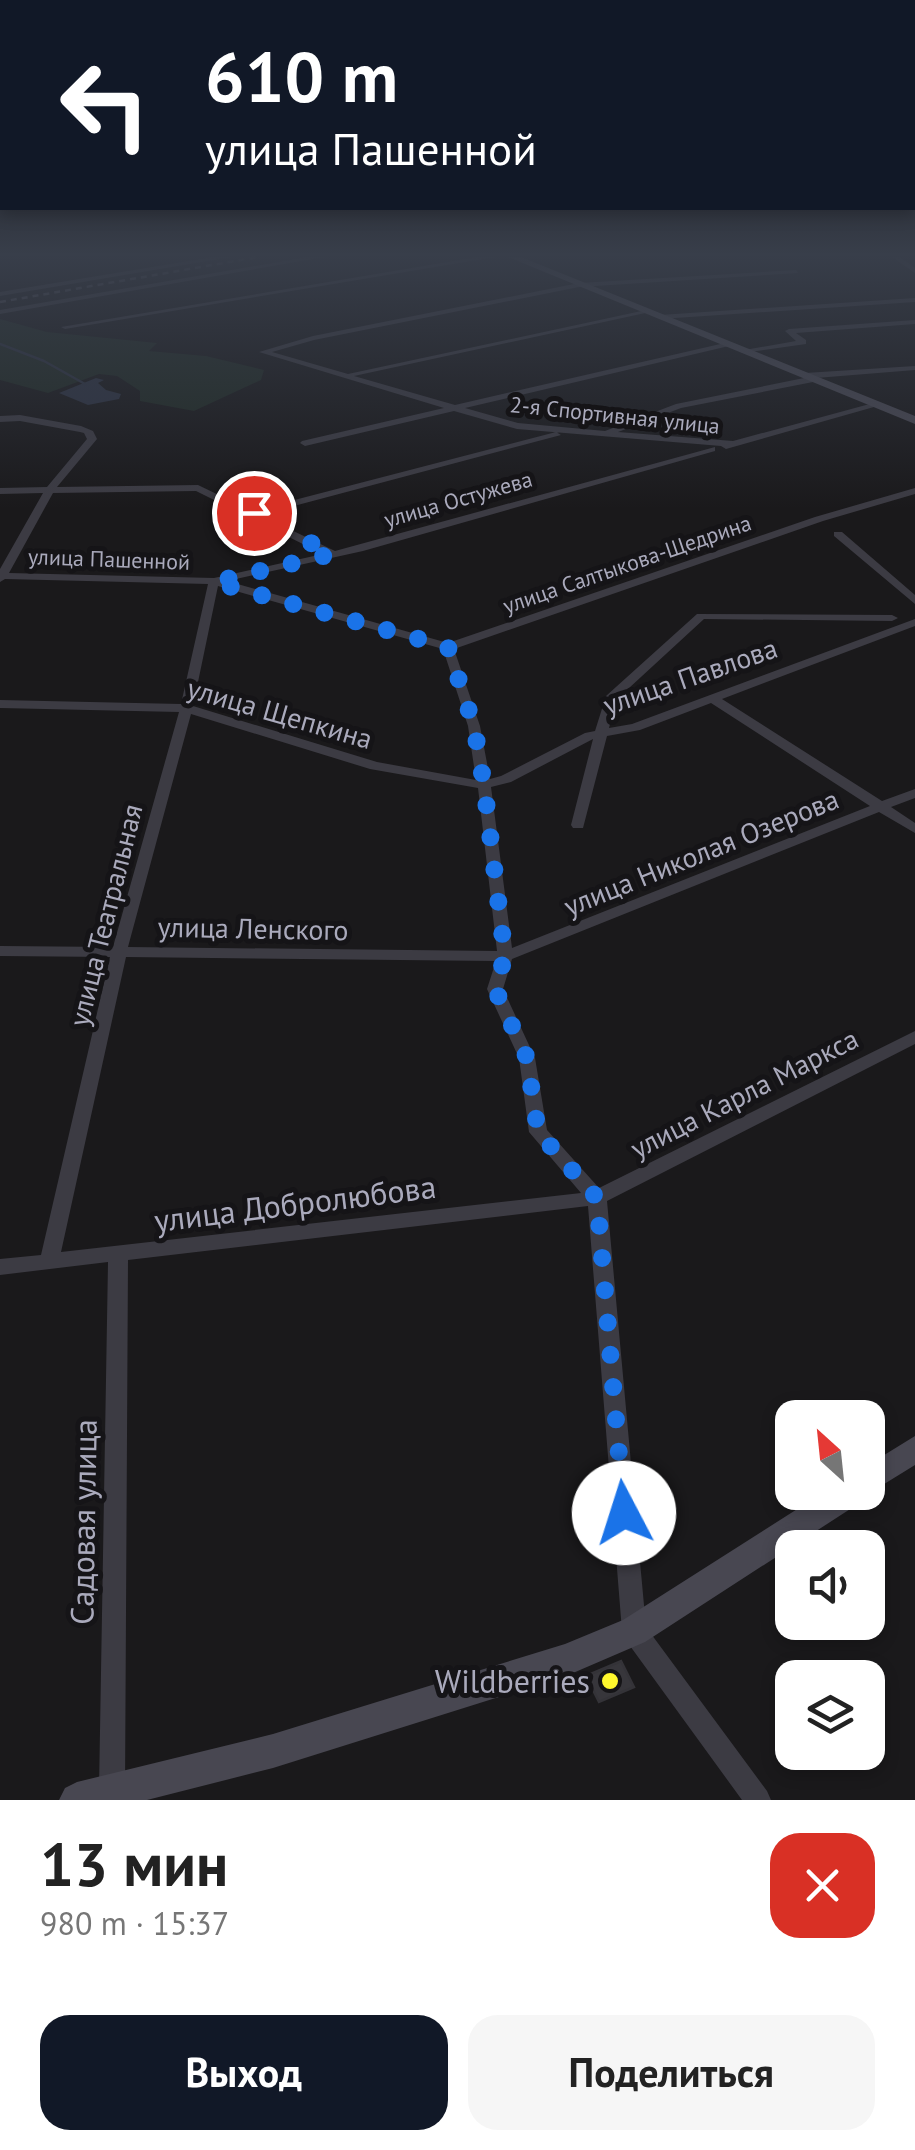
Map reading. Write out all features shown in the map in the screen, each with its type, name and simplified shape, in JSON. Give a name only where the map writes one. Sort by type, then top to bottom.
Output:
[{"type":"main road","points":[[719,341],[915,420]]},
{"type":"main road","points":[[885,1469],[915,1449]]},
{"type":"main road","points":[[76,1800],[272,1751],[566,1660],[634,1631],[822,1510]]},
{"type":"street","name":"2-я Спортивная улица","points":[[302,341],[263,352],[349,374],[516,426],[564,432],[729,445],[877,405]]},
{"type":"street","points":[[349,374],[507,341]]},
{"type":"street","points":[[743,351],[803,341]]},
{"type":"street","points":[[305,444],[726,344]]},
{"type":"street","points":[[605,433],[678,406],[809,378],[915,368]]},
{"type":"street","points":[[0,419],[20,418],[91,434],[87,446],[50,490],[0,577]]},
{"type":"street","points":[[254,513],[564,432]]},
{"type":"street","name":"улица Остужева","points":[[214,582],[332,554],[712,449]]},
{"type":"street","points":[[0,491],[198,488],[332,554]]},
{"type":"street","name":"улица Салтыкова-Щедрина","points":[[448,647],[819,519],[915,490]]},
{"type":"street","points":[[838,534],[915,600]]},
{"type":"street","name":"улица Пашенной","points":[[0,577],[214,582],[448,647]]},
{"type":"street","name":"улица Театральная","points":[[49,1262],[119,952],[186,708],[214,582]]},
{"type":"street","points":[[578,825],[610,699],[701,616],[892,618]]},
{"type":"street","name":"улица Павлова","points":[[484,785],[506,779],[601,734],[635,727],[915,622]]},
{"type":"street","points":[[448,647],[474,726],[484,785],[505,956],[495,989],[527,1058],[538,1132],[597,1198],[634,1631],[758,1800]]},
{"type":"street","points":[[711,697],[915,829]]},
{"type":"street","name":"улица Щепкина","points":[[0,704],[186,708],[375,766],[484,785]]},
{"type":"street","name":"улица Николая Озерова","points":[[505,956],[915,793]]},
{"type":"street","name":"улица Ленского","points":[[0,951],[505,956]]},
{"type":"street","name":"улица Карла Маркса","points":[[597,1198],[915,1037]]},
{"type":"street","name":"улица Добролюбова","points":[[0,1267],[597,1198]]},
{"type":"street","name":"Садовая улица","points":[[112,1790],[118,1254]]},
{"type":"shaded area","points":[[0,341],[157,343],[149,351],[206,356],[264,370],[261,380],[194,411],[140,401],[140,391],[117,376],[99,374],[48,393],[0,380]]},
{"type":"water","points":[[96,378],[104,380],[98,383],[106,390],[121,394],[119,399],[88,405],[59,393]]},
{"type":"building","name":"Wildberries","points":[[621,1661],[634,1687],[599,1702],[586,1676]]},
{"type":"waterway","points":[[0,344],[44,361],[85,384]]},
{"type":"place","name":"Wildberries","points":[[610,1681]]},
{"type":"route","points":[[254,513],[332,554],[214,582],[448,647],[474,726],[484,785],[505,956],[495,989],[527,1058],[538,1132],[597,1198],[624,1513]]}]
